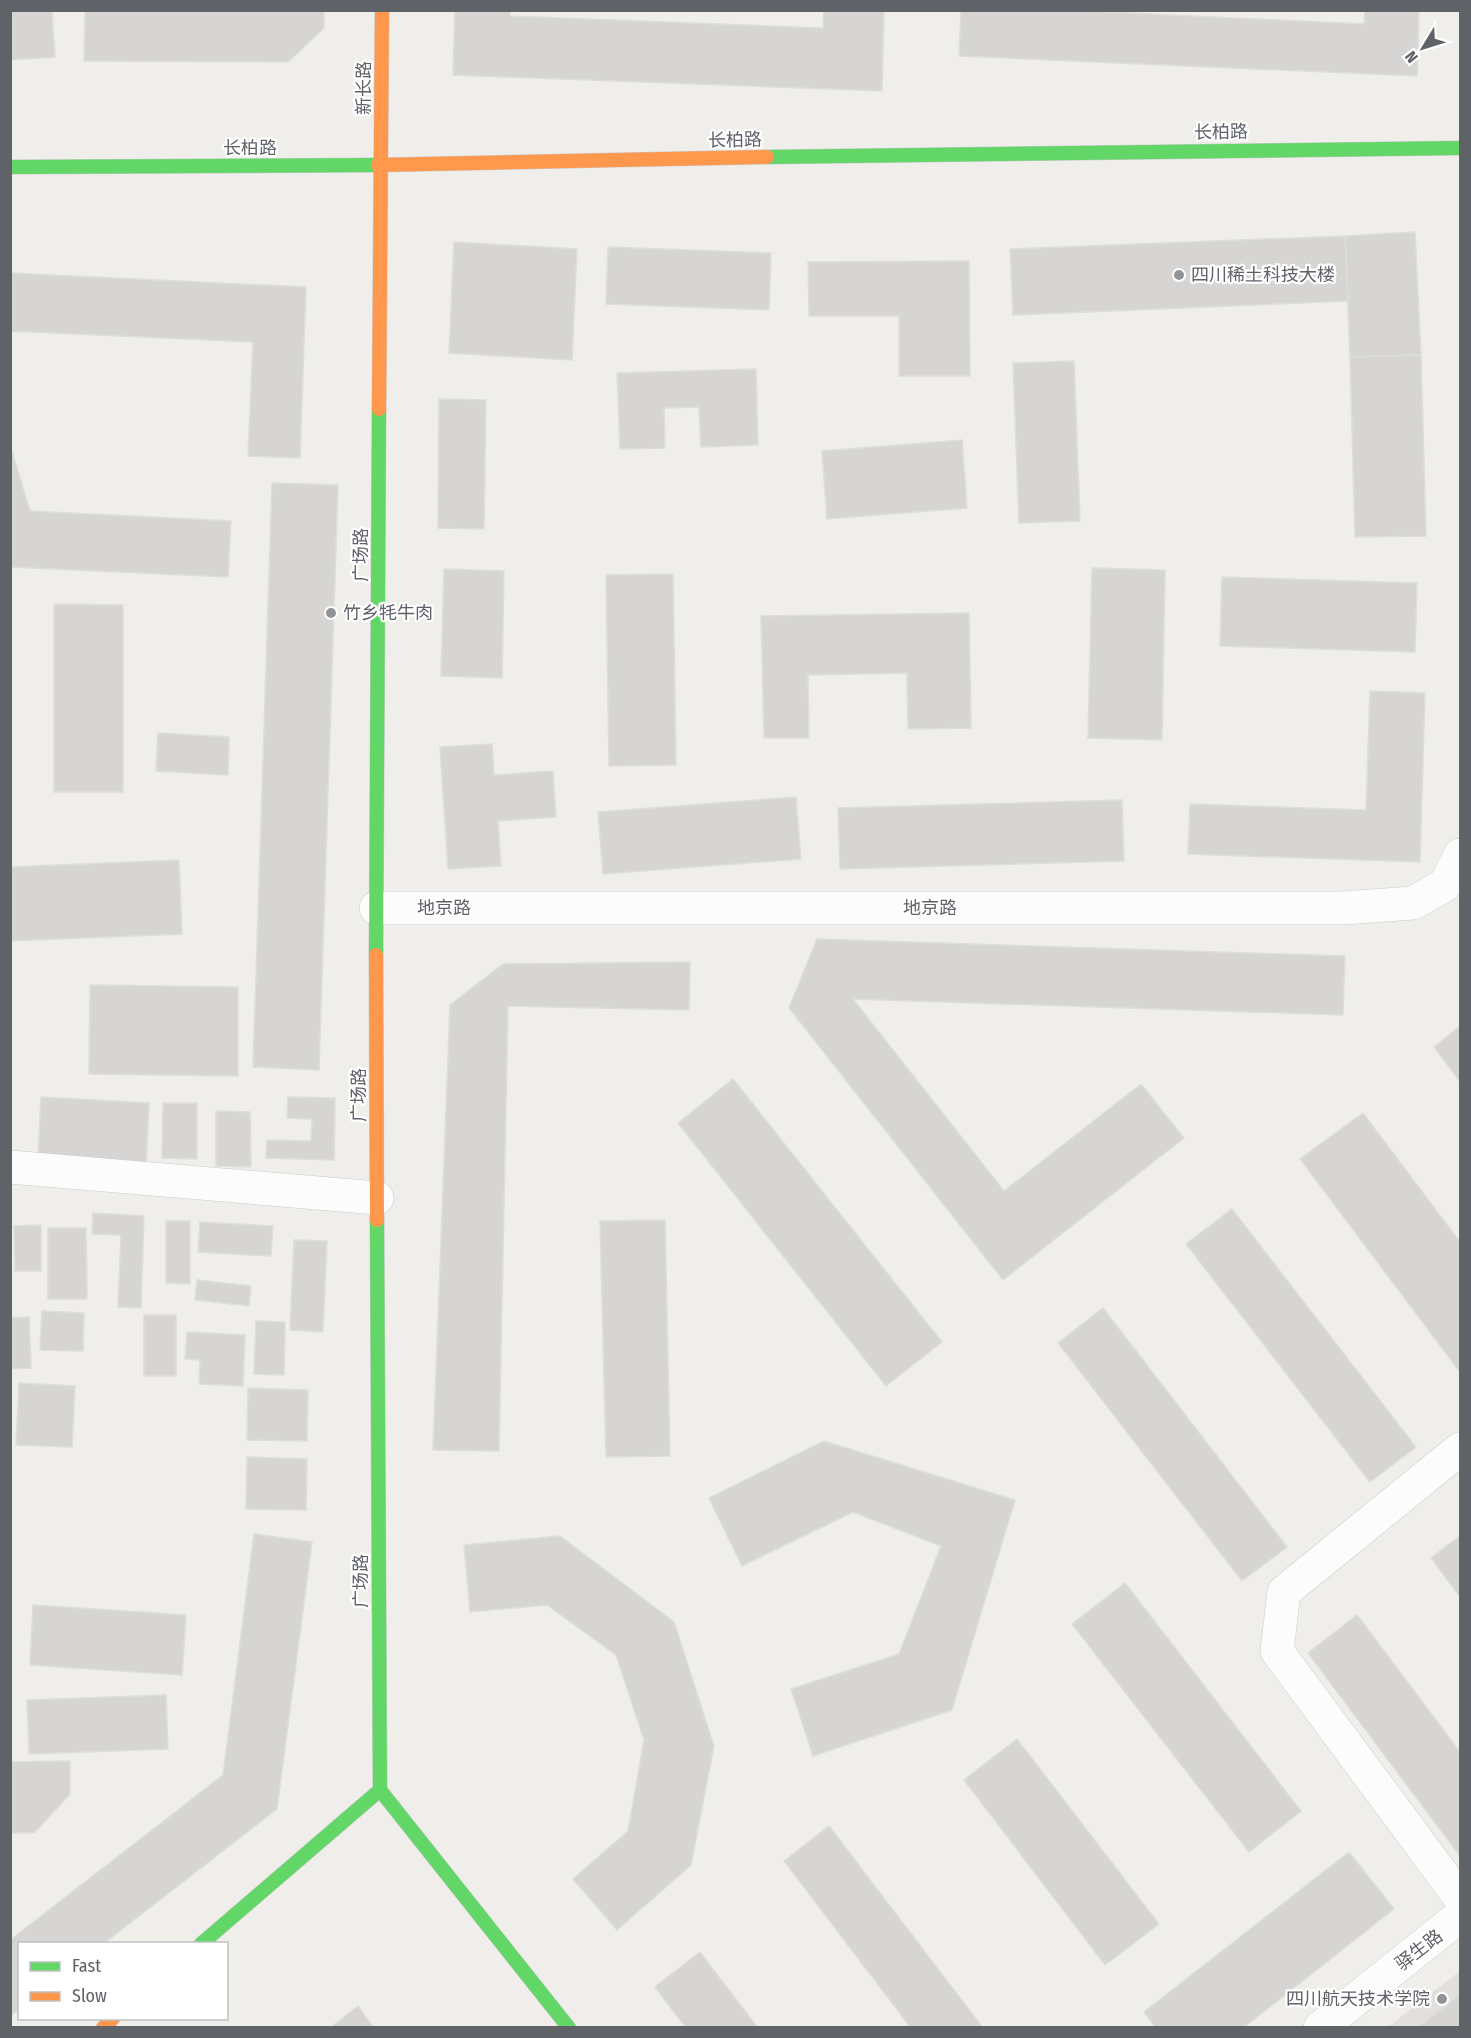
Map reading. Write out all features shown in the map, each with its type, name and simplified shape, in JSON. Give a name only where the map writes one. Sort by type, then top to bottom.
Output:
[{"type":"street","name":"新长路","points":[[382,10],[382,165]]},
{"type":"street","name":"长柏路","points":[[10,167],[382,165],[894,154],[1461,148]]},
{"type":"street","name":"广场路","points":[[380,1790],[376,908],[382,165]]},
{"type":"street","name":"地京路","points":[[376,908],[1343,908],[1413,903],[1445,885],[1461,855]]},
{"type":"street","points":[[10,1167],[377,1198]]},
{"type":"street","points":[[1461,1449],[1284,1592],[1277,1651],[1461,1898]]},
{"type":"street","points":[[203,1942],[380,1790],[569,2028]]},
{"type":"street","name":"驿生路","points":[[1320,2028],[1461,1916]]},
{"type":"shaded area","name":"四川航天技术学院","points":[[1460,1971],[1460,2027],[1388,2027]]},
{"type":"building","points":[[10,10],[52,10],[55,57],[10,60]]},
{"type":"building","points":[[85,10],[324,10],[324,28],[288,62],[84,61]]},
{"type":"building","points":[[455,10],[510,10],[510,16],[823,28],[824,10],[884,10],[882,91],[453,75]]},
{"type":"building","points":[[961,10],[1067,10],[1364,24],[1365,10],[1419,10],[1417,76],[959,56]]},
{"type":"building","points":[[1415,232],[1421,355],[1350,357],[1345,236]]},
{"type":"building","name":"四川稀土科技大楼","points":[[1345,236],[1348,301],[1013,315],[1010,249]]},
{"type":"building","points":[[454,242],[577,249],[572,360],[449,353]]},
{"type":"building","points":[[608,247],[771,253],[769,310],[606,304]]},
{"type":"building","points":[[969,261],[970,376],[899,376],[899,316],[809,316],[808,262]]},
{"type":"building","points":[[10,273],[306,287],[300,458],[248,456],[253,342],[10,331]]},
{"type":"building","points":[[1421,355],[1426,536],[1355,537],[1350,357]]},
{"type":"building","points":[[1074,361],[1080,521],[1019,523],[1013,363]]},
{"type":"building","points":[[756,369],[758,445],[701,447],[699,407],[664,408],[665,448],[620,449],[617,373]]},
{"type":"building","points":[[439,399],[486,400],[484,529],[438,528]]},
{"type":"building","points":[[962,440],[967,508],[827,519],[822,451]]},
{"type":"building","points":[[10,445],[30,511],[231,521],[228,577],[10,567]]},
{"type":"building","points":[[272,483],[338,485],[319,1070],[253,1067]]},
{"type":"building","points":[[1092,568],[1165,570],[1162,740],[1088,738]]},
{"type":"building","points":[[444,569],[504,571],[502,678],[441,676]]},
{"type":"building","points":[[673,574],[676,765],[609,766],[606,575]]},
{"type":"building","points":[[1222,577],[1417,583],[1415,652],[1220,646]]},
{"type":"building","points":[[54,604],[123,605],[123,792],[54,792]]},
{"type":"building","points":[[969,613],[971,728],[908,729],[907,673],[808,675],[809,738],[764,738],[761,616]]},
{"type":"building","points":[[1370,691],[1425,693],[1420,862],[1188,854],[1190,804],[1366,810]]},
{"type":"building","points":[[158,733],[229,737],[228,775],[156,771]]},
{"type":"building","points":[[492,744],[494,775],[553,771],[556,817],[498,821],[501,866],[448,869],[440,747]]},
{"type":"building","points":[[796,797],[801,859],[603,874],[598,812]]},
{"type":"building","points":[[1122,800],[1124,861],[840,869],[838,808]]},
{"type":"building","points":[[179,860],[182,934],[10,941],[10,867]]},
{"type":"building","points":[[817,939],[1345,956],[1343,1015],[853,999],[1004,1191],[1141,1084],[1184,1138],[1003,1280],[789,1008]]},
{"type":"building","points":[[690,962],[689,1010],[508,1006],[499,1451],[433,1450],[450,1005],[503,964]]},
{"type":"building","points":[[90,985],[238,987],[238,1076],[89,1074]]},
{"type":"building","points":[[1460,1026],[1460,1082],[1434,1047]]},
{"type":"building","points":[[733,1079],[942,1342],[886,1386],[678,1123]]},
{"type":"building","points":[[41,1097],[149,1103],[146,1166],[38,1160]]},
{"type":"building","points":[[288,1097],[335,1098],[334,1160],[266,1158],[267,1140],[311,1141],[312,1119],[287,1118]]},
{"type":"building","points":[[163,1103],[197,1103],[197,1159],[162,1158]]},
{"type":"building","points":[[216,1111],[250,1112],[251,1167],[216,1166]]},
{"type":"building","points":[[1363,1113],[1460,1242],[1460,1372],[1300,1159]]},
{"type":"building","points":[[1232,1209],[1416,1447],[1370,1482],[1186,1244]]},
{"type":"building","points":[[93,1213],[144,1216],[141,1308],[118,1307],[121,1235],[92,1234]]},
{"type":"building","points":[[665,1220],[670,1456],[606,1457],[600,1221]]},
{"type":"building","points":[[166,1221],[190,1221],[190,1284],[166,1283]]},
{"type":"building","points":[[200,1222],[273,1226],[271,1256],[198,1252]]},
{"type":"building","points":[[41,1225],[41,1271],[15,1271],[14,1226]]},
{"type":"building","points":[[48,1228],[86,1228],[87,1299],[48,1299]]},
{"type":"building","points":[[294,1240],[327,1241],[323,1332],[290,1330]]},
{"type":"building","points":[[197,1280],[251,1286],[249,1306],[195,1300]]},
{"type":"building","points":[[1103,1308],[1287,1547],[1242,1581],[1058,1343]]},
{"type":"building","points":[[42,1311],[84,1313],[83,1351],[40,1350]]},
{"type":"building","points":[[144,1315],[176,1315],[176,1376],[144,1376]]},
{"type":"building","points":[[29,1317],[31,1368],[10,1369],[10,1318]]},
{"type":"building","points":[[256,1321],[285,1322],[284,1375],[254,1374]]},
{"type":"building","points":[[187,1332],[245,1335],[243,1386],[199,1384],[200,1360],[185,1359]]},
{"type":"building","points":[[19,1383],[75,1386],[72,1447],[16,1445]]},
{"type":"building","points":[[248,1388],[308,1390],[307,1441],[247,1440]]},
{"type":"building","points":[[824,1441],[1015,1500],[952,1710],[813,1756],[791,1689],[899,1654],[941,1546],[853,1512],[742,1566],[709,1498]]},
{"type":"building","points":[[247,1457],[307,1459],[306,1510],[246,1509]]},
{"type":"building","points":[[254,1534],[312,1542],[277,1809],[106,1942],[18,1942],[18,2010],[10,2016],[10,1940],[223,1775]]},
{"type":"building","points":[[560,1536],[674,1622],[714,1746],[691,1865],[617,1930],[573,1879],[628,1831],[644,1740],[616,1655],[547,1605],[470,1612],[464,1545]]},
{"type":"building","points":[[1460,1536],[1460,1597],[1431,1558]]},
{"type":"building","points":[[1125,1583],[1301,1811],[1249,1852],[1072,1624]]},
{"type":"building","points":[[33,1605],[186,1615],[182,1675],[30,1665]]},
{"type":"building","points":[[1357,1615],[1460,1752],[1460,1856],[1308,1653]]},
{"type":"building","points":[[166,1695],[168,1749],[29,1754],[27,1700]]},
{"type":"building","points":[[1017,1739],[1159,1924],[1105,1965],[964,1780]]},
{"type":"building","points":[[70,1761],[70,1794],[34,1833],[10,1833],[10,1762]]},
{"type":"building","points":[[829,1826],[983,2028],[911,2028],[784,1861]]},
{"type":"building","points":[[1349,1852],[1394,1909],[1243,2028],[1156,2028],[1144,2012]]},
{"type":"building","points":[[700,1952],[758,2028],[686,2028],[655,1987]]},
{"type":"building","points":[[1460,1995],[1460,2028],[1417,2028]]},
{"type":"building","points":[[358,2006],[374,2028],[330,2028]]},
{"type":"traffic: fast","points":[[767,157],[1460,148]]},
{"type":"traffic: fast","points":[[10,167],[378,165]]},
{"type":"traffic: fast","points":[[376,955],[379,409]]},
{"type":"traffic: fast","points":[[203,1942],[380,1790],[377,1220]]},
{"type":"traffic: fast","points":[[380,1790],[569,2028]]},
{"type":"traffic: slow","points":[[379,409],[382,10]]},
{"type":"traffic: slow","points":[[378,165],[767,157]]},
{"type":"traffic: slow","points":[[376,955],[377,1220]]},
{"type":"traffic: slow","points":[[103,2028],[111,2020]]},
{"type":"place","name":"四川稀土科技大楼","points":[[1179,275]]},
{"type":"place","name":"竹乡牦牛肉","points":[[331,613]]},
{"type":"place","name":"四川航天技术学院","points":[[1442,1999]]}]
